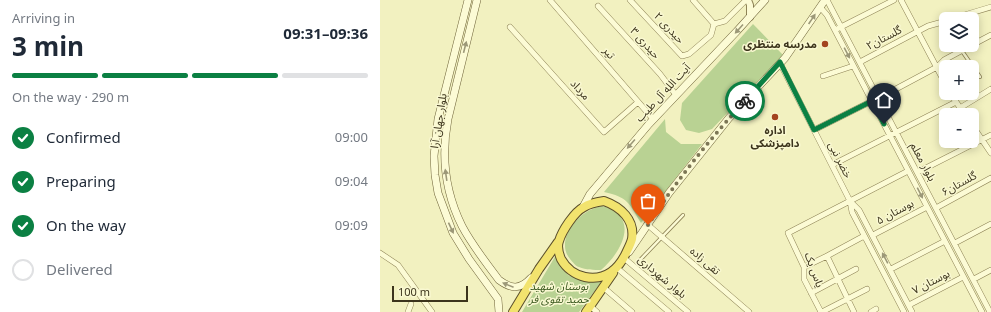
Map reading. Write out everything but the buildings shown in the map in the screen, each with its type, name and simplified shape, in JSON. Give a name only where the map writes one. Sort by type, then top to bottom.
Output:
[{"type":"highway","points":[[513,312],[573,217],[583,207],[604,201],[622,210],[630,224],[632,240],[624,258],[588,309]]},
{"type":"highway","points":[[558,242],[558,249],[564,262],[568,268],[580,276],[601,278],[617,268]]},
{"type":"main road","name":"بلوار جهان آرا","points":[[468,0],[438,120],[434,148],[435,175],[438,193],[453,233],[469,259],[498,299],[499,312]]},
{"type":"main road","name":"بلوار جهان آرا","points":[[477,0],[445,137],[445,172],[448,190],[462,227],[499,280],[506,286],[515,287],[524,285],[539,269]]},
{"type":"main road","name":"آیت الله آل طیب","points":[[583,207],[590,194],[653,119],[765,0]]},
{"type":"main road","points":[[624,258],[669,193],[724,124],[780,62],[826,0]]},
{"type":"street","name":"تیر","points":[[550,0],[653,119]]},
{"type":"street","name":"حیدری ۲","points":[[630,0],[682,56],[689,54],[711,35],[714,24]]},
{"type":"street","points":[[693,0],[714,24],[725,21],[747,0],[750,5],[750,17]]},
{"type":"street","name":"بلوار معلم","points":[[826,0],[897,132],[990,312]]},
{"type":"street","points":[[834,30],[894,0]]},
{"type":"street","points":[[901,0],[939,72]]},
{"type":"street","name":"حیدری ۳","points":[[598,6],[660,74],[676,95]]},
{"type":"street","name":"بلوار معلم","points":[[820,7],[827,15],[982,312]]},
{"type":"street","points":[[974,12],[991,7]]},
{"type":"street","name":"گلستان۲","points":[[860,62],[928,26],[939,22]]},
{"type":"street","name":"مرداد","points":[[510,27],[604,132],[638,102]]},
{"type":"street","points":[[979,42],[990,36]]},
{"type":"street","points":[[879,98],[936,67],[944,60],[958,52]]},
{"type":"street","name":"خضر نبی","points":[[780,62],[850,201],[852,212],[904,312]]},
{"type":"street","points":[[823,76],[853,66]]},
{"type":"street","points":[[832,165],[956,102],[960,108],[991,89]]},
{"type":"street","points":[[814,130],[872,101]]},
{"type":"street","points":[[918,172],[991,134]]},
{"type":"street","points":[[979,135],[991,153]]},
{"type":"street","points":[[850,201],[908,172]]},
{"type":"street","name":"گلستان۶","points":[[936,208],[991,178]]},
{"type":"street","name":"خضر نبی","points":[[850,201],[859,210],[873,235],[912,312]]},
{"type":"street","name":"یاس یک","points":[[821,312],[804,278],[804,267],[788,233],[850,201]]},
{"type":"street","name":"بوستان ۵","points":[[873,235],[927,207]]},
{"type":"street","points":[[955,243],[991,224]]},
{"type":"street","name":"تقی زاده","points":[[648,225],[749,312]]},
{"type":"street","points":[[804,267],[864,236]]},
{"type":"street","points":[[891,269],[945,241]]},
{"type":"street","points":[[380,253],[398,265],[432,312]]},
{"type":"street","points":[[827,256],[854,312]]},
{"type":"street","name":"بلوار شهرداری","points":[[624,258],[688,312]]},
{"type":"street","name":"بلوار شهرداری","points":[[617,268],[669,312]]},
{"type":"street","points":[[811,293],[856,269]]},
{"type":"street","points":[[974,279],[991,270]]},
{"type":"street","name":"بوستان ۷","points":[[909,305],[963,277]]},
{"type":"street","points":[[603,287],[632,312]]},
{"type":"street","points":[[821,312],[867,289]]},
{"type":"street","points":[[408,312],[411,304]]},
{"type":"street","points":[[588,309],[597,312]]},
{"type":"street","points":[[871,312],[876,309]]},
{"type":"lane","points":[[963,52],[980,77]]},
{"type":"lane","points":[[640,260],[683,215]]},
{"type":"green space","points":[[753,24],[783,55],[712,129],[699,133],[686,130],[680,120],[682,103]]},
{"type":"green space","points":[[665,119],[666,132],[681,144],[702,144],[641,223],[634,210],[627,202],[618,196],[604,192]]},
{"type":"green space","points":[[602,206],[614,211],[621,218],[624,226],[624,235],[616,254],[601,270],[582,268],[574,264],[566,252],[566,238],[569,231],[578,219],[590,210]]},
{"type":"green space","name":"بوستان شهید حمید تقوی فر","points":[[556,255],[568,275],[584,281],[602,281],[579,312],[522,312]]},
{"type":"way so far","points":[[648,225],[669,193],[745,101]]},
{"type":"place","name":"مدرسه منتظری","points":[[825,44]]},
{"type":"place","name":"اداره دامپزشکی","points":[[775,117]]},
{"type":"route","points":[[745,101],[780,62],[814,130],[872,101],[884,124]]}]
